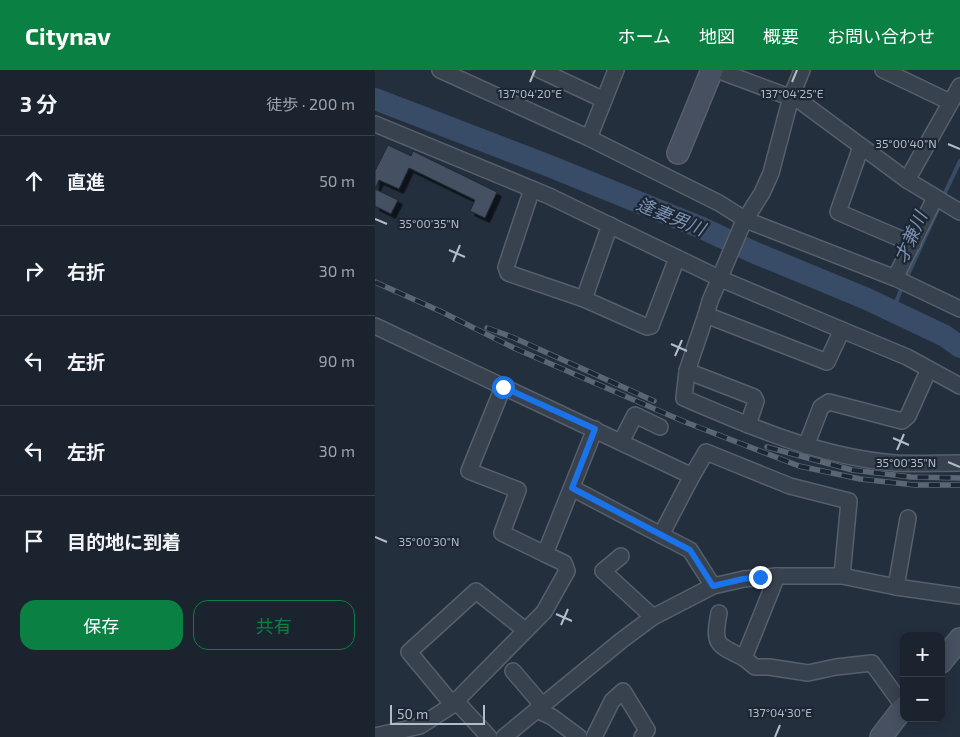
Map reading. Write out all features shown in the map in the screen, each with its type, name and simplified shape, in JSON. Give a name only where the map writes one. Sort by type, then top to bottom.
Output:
[{"type":"street","points":[[439,70],[589,138],[719,202],[745,222],[895,278],[960,309]]},
{"type":"street","points":[[540,70],[604,100]]},
{"type":"street","points":[[589,138],[617,70]]},
{"type":"street","points":[[678,153],[712,70]]},
{"type":"street","points":[[717,70],[800,101],[907,180],[960,212]]},
{"type":"street","points":[[802,70],[791,97],[771,173],[745,222],[710,301],[687,371],[684,398],[794,443],[851,456],[894,463],[960,463]]},
{"type":"street","points":[[883,70],[950,102]]},
{"type":"street","points":[[907,180],[960,86]]},
{"type":"street","points":[[375,124],[532,189],[677,258],[722,275],[842,330],[907,357],[960,386]]},
{"type":"street","points":[[861,147],[838,212],[913,244]]},
{"type":"street","points":[[532,189],[506,270],[508,273],[584,300],[647,327],[651,326],[677,258]]},
{"type":"street","points":[[895,278],[935,198]]},
{"type":"street","points":[[584,300],[610,225]]},
{"type":"street","points":[[706,315],[823,361],[829,360],[842,330]]},
{"type":"street","points":[[375,326],[692,476]]},
{"type":"street","points":[[807,446],[812,427],[821,407],[829,402],[902,421],[908,416],[929,369]]},
{"type":"street","points":[[687,371],[754,397],[756,402],[748,425]]},
{"type":"street","points":[[375,736],[420,726],[451,706],[544,612],[567,571],[564,564],[501,533],[518,490],[469,471],[503,387]]},
{"type":"street","points":[[621,442],[635,415],[660,427]]},
{"type":"street","points":[[545,554],[595,429]]},
{"type":"street","points":[[661,535],[706,452],[790,486],[849,501],[842,576]]},
{"type":"street","points":[[572,488],[690,550],[713,586]]},
{"type":"street","points":[[896,586],[908,518]]},
{"type":"street","points":[[621,556],[603,571],[653,617]]},
{"type":"street","points":[[744,658],[777,576]]},
{"type":"street","points":[[504,737],[622,640],[653,617],[713,586],[743,579],[777,576],[842,576],[960,596]]},
{"type":"street","points":[[489,737],[456,701],[448,699],[409,652],[476,591],[525,630]]},
{"type":"street","points":[[719,613],[715,632],[721,646],[744,658],[755,667],[769,667],[807,673],[836,667],[872,663],[900,702]]},
{"type":"street","points":[[945,657],[960,639]]},
{"type":"street","points":[[513,671],[540,708],[579,737]]},
{"type":"street","points":[[594,737],[612,701],[623,691],[647,730],[642,737]]},
{"type":"street","points":[[881,737],[900,712]]},
{"type":"building","points":[[388,145],[411,156],[413,151],[497,192],[485,218],[470,211],[475,200],[409,168],[399,189],[379,180],[375,189],[375,171]]},
{"type":"building","points":[[375,189],[398,200],[391,214],[375,206]]},
{"type":"waterway","name":"逢妻男川","points":[[375,99],[552,167],[702,228],[753,252],[867,299],[945,336],[960,347]]},
{"type":"waterway","name":"才兼川","points":[[943,197],[960,161]]},
{"type":"waterway","name":"才兼川","points":[[907,277],[938,209]]},
{"type":"waterway","name":"才兼川","points":[[887,309],[896,302],[901,290]]},
{"type":"railway","points":[[375,282],[442,312],[514,348],[685,422],[799,466],[860,479],[915,485],[960,485]]},
{"type":"railway","points":[[487,328],[512,337],[654,401]]},
{"type":"railway","points":[[767,447],[852,470],[911,477],[959,478]]},
{"type":"route","points":[[503,387],[595,429],[572,488],[690,550],[713,586],[760,577]]}]
